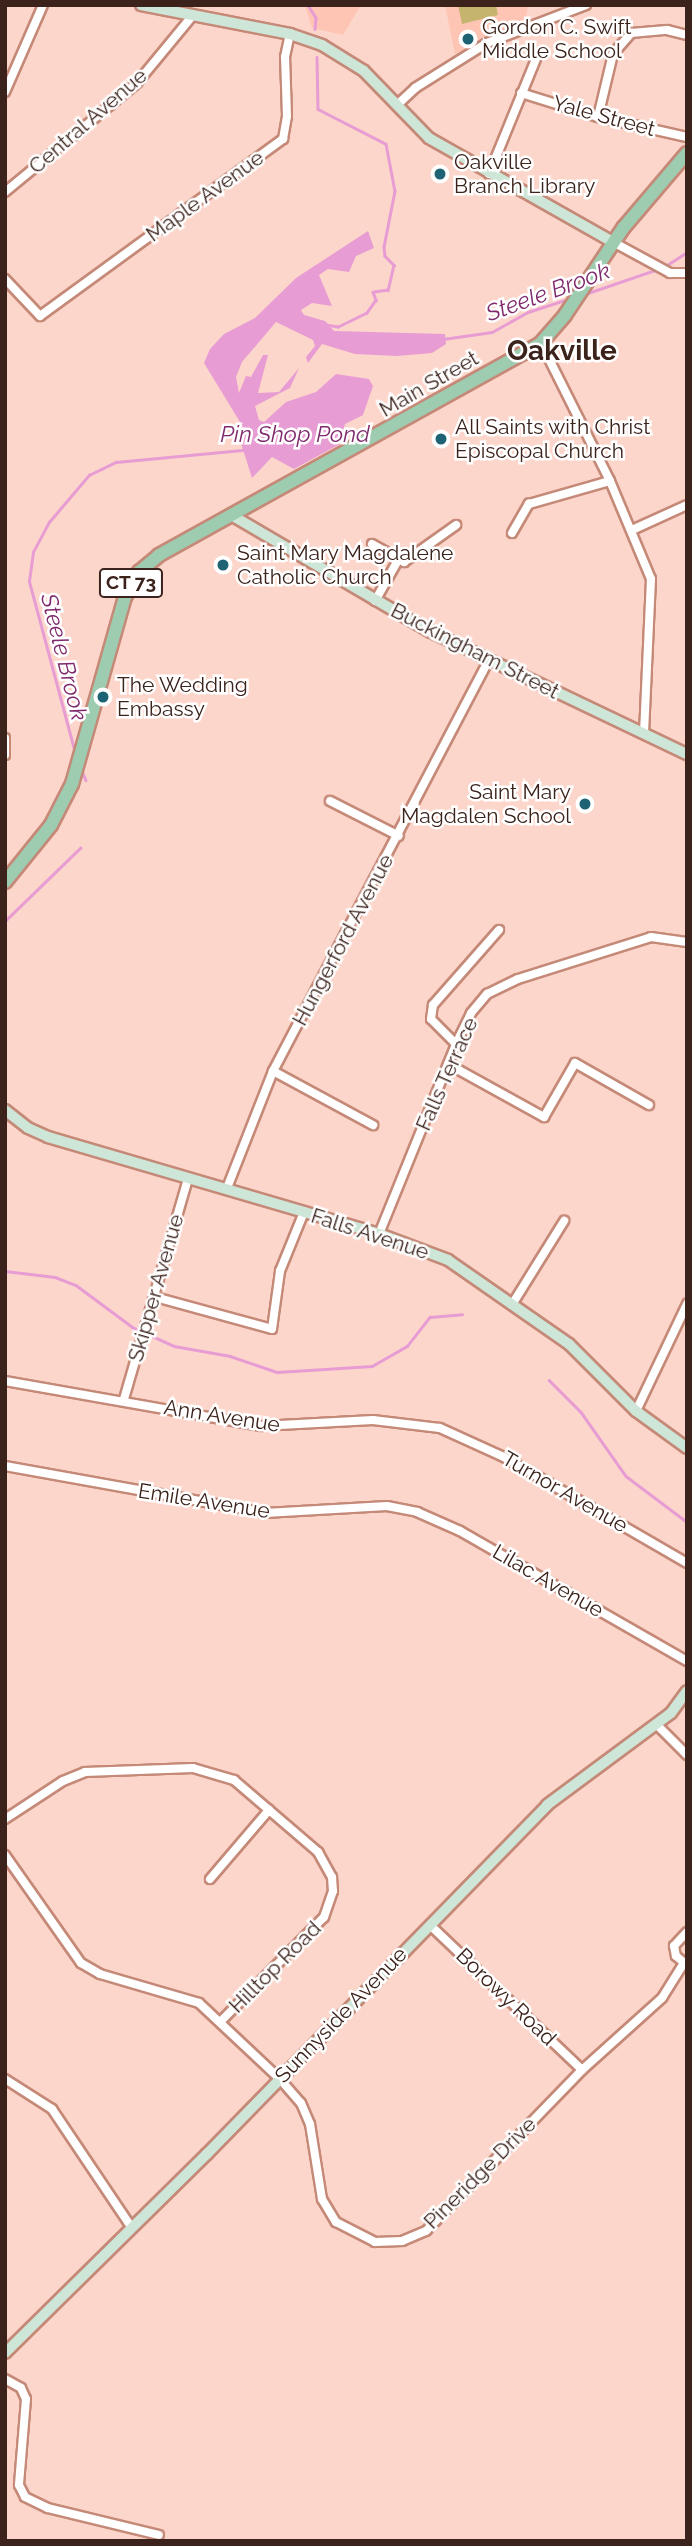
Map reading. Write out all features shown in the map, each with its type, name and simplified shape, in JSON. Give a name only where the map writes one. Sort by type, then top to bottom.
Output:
[{"type":"main road","points":[[141,5],[290,34],[322,45],[364,71],[429,138],[613,242]]},
{"type":"main road","name":"Main Street","points":[[5,882],[51,825],[76,773],[98,702],[125,597],[134,578],[159,555],[541,343],[567,312],[613,242],[687,153]]},
{"type":"main road","name":"Buckingham Street","points":[[233,516],[375,601],[489,660],[687,754]]},
{"type":"main road","name":"Falls Avenue","points":[[5,1110],[41,1134],[379,1234],[448,1260],[513,1303],[569,1345],[636,1410],[687,1448]]},
{"type":"main road","name":"Sunnyside Avenue","points":[[5,2353],[132,2228],[547,1805],[656,1724],[687,1691]]},
{"type":"street","points":[[5,92],[43,5]]},
{"type":"street","points":[[397,105],[426,81],[487,43],[585,5]]},
{"type":"street","name":"Central Avenue","points":[[5,192],[137,83],[193,15]]},
{"type":"street","points":[[598,117],[613,54],[631,33],[667,30],[687,35]]},
{"type":"street","name":"Maple Avenue","points":[[5,279],[30,311],[40,316],[284,139],[288,116],[285,57],[290,34]]},
{"type":"street","name":"Yale Street","points":[[489,174],[538,54]]},
{"type":"street","name":"Yale Street","points":[[522,93],[598,117],[687,137]]},
{"type":"street","points":[[613,242],[677,274],[687,273]]},
{"type":"street","points":[[541,343],[610,481],[651,579],[644,734]]},
{"type":"street","points":[[512,533],[529,504],[610,481]]},
{"type":"street","points":[[632,530],[687,505]]},
{"type":"street","points":[[372,544],[397,562],[413,559],[456,525]]},
{"type":"street","points":[[375,601],[397,562]]},
{"type":"street","name":"Hungerford Avenue","points":[[226,1188],[273,1071],[489,660]]},
{"type":"street","points":[[5,738],[6,753]]},
{"type":"street","points":[[330,801],[399,835]]},
{"type":"street","points":[[456,1044],[430,1019],[433,1005],[499,930]]},
{"type":"street","name":"Falls Terrace","points":[[379,1234],[456,1044],[471,1013],[487,994],[518,979],[651,937],[687,942]]},
{"type":"street","points":[[448,1064],[544,1117],[575,1063],[649,1105]]},
{"type":"street","points":[[273,1071],[373,1125]]},
{"type":"street","name":"Skipper Avenue","points":[[124,1399],[188,1178]]},
{"type":"street","points":[[155,1297],[272,1329],[280,1270],[304,1212]]},
{"type":"street","points":[[513,1303],[564,1221]]},
{"type":"street","points":[[636,1410],[687,1304]]},
{"type":"street","name":"Ann Avenue","points":[[5,1381],[124,1399],[261,1426],[373,1420],[440,1428]]},
{"type":"street","name":"Turnor Avenue","points":[[440,1428],[504,1457],[687,1563]]},
{"type":"street","name":"Emile Avenue","points":[[5,1466],[265,1513],[405,1508]]},
{"type":"street","name":"Lilac Avenue","points":[[405,1508],[460,1531],[687,1661]]},
{"type":"street","points":[[656,1724],[687,1755]]},
{"type":"street","name":"Hilltop Road","points":[[5,1819],[63,1781],[85,1772],[215,1771],[234,1780],[318,1853],[332,1877],[333,1891],[324,1917],[221,2021]]},
{"type":"street","points":[[210,1879],[269,1810]]},
{"type":"street","name":"Pineridge Drive","points":[[5,1855],[81,1963],[100,1975],[199,2003],[279,2078],[301,2103],[310,2124],[323,2199],[336,2221],[375,2242],[402,2241],[426,2231],[582,2070],[662,1998],[685,1964],[674,1946],[687,1932]]},
{"type":"street","name":"Borowy Road","points":[[430,1925],[582,2070]]},
{"type":"street","points":[[5,2079],[52,2109],[132,2228]]},
{"type":"street","points":[[5,2379],[21,2388],[26,2399],[19,2485],[24,2497],[48,2508],[159,2535]]},
{"type":"shaded area","points":[[305,5],[361,5],[343,35],[312,28]]},
{"type":"shaded area","name":"Gordon C. Swift Middle School","points":[[445,5],[528,5],[526,19],[455,54]]},
{"type":"shaded area","points":[[458,5],[496,5],[498,15],[462,24]]},
{"type":"water","name":"Pin Shop Pond","points":[[368,231],[374,248],[356,256],[349,272],[328,269],[319,275],[332,306],[312,303],[301,310],[304,315],[325,321],[334,331],[445,334],[446,344],[432,353],[397,356],[355,354],[322,344],[308,363],[306,357],[315,346],[313,340],[276,322],[242,362],[236,377],[239,393],[246,376],[251,377],[263,355],[268,355],[258,393],[279,392],[299,368],[290,388],[255,406],[259,420],[264,422],[286,402],[316,392],[336,374],[369,379],[373,386],[363,415],[345,424],[340,444],[294,469],[272,457],[252,478],[238,434],[243,427],[204,363],[210,349],[224,334],[255,318],[296,278]]},
{"type":"waterway","points":[[308,5],[316,18],[315,29]]},
{"type":"waterway","points":[[317,57],[318,109],[386,144],[395,191],[384,247],[385,256],[394,265],[388,290],[373,292],[376,300],[367,313],[338,327],[326,325]]},
{"type":"waterway","name":"Steele Brook","points":[[664,267],[687,252]]},
{"type":"waterway","name":"Steele Brook","points":[[585,294],[658,269]]},
{"type":"waterway","name":"Steele Brook","points":[[443,339],[492,332],[528,312],[568,299]]},
{"type":"waterway","name":"Steele Brook","points":[[76,757],[29,581],[33,552],[49,522],[89,475],[116,462],[244,450]]},
{"type":"waterway","name":"Steele Brook","points":[[81,769],[86,780]]},
{"type":"waterway","name":"Steele Brook","points":[[5,921],[80,848]]},
{"type":"waterway","points":[[5,1271],[55,1277],[76,1285],[134,1328],[174,1346],[230,1356],[277,1372],[372,1366],[407,1346],[430,1317],[462,1314]]},
{"type":"waterway","points":[[549,1380],[581,1412],[626,1476],[687,1522]]},
{"type":"place","name":"Gordon C. Swift Middle School","points":[[468,39]]},
{"type":"place","name":"Oakville Branch Library","points":[[440,174]]},
{"type":"place","name":"All Saints with Christ Episcopal Church","points":[[441,439]]},
{"type":"place","name":"Saint Mary Magdalene Catholic Church","points":[[223,565]]},
{"type":"place","name":"The Wedding Embassy","points":[[103,697]]},
{"type":"place","name":"Saint Mary Magdalen School","points":[[585,804]]},
{"type":"district","name":"Oakville","points":[[562,351]]}]
